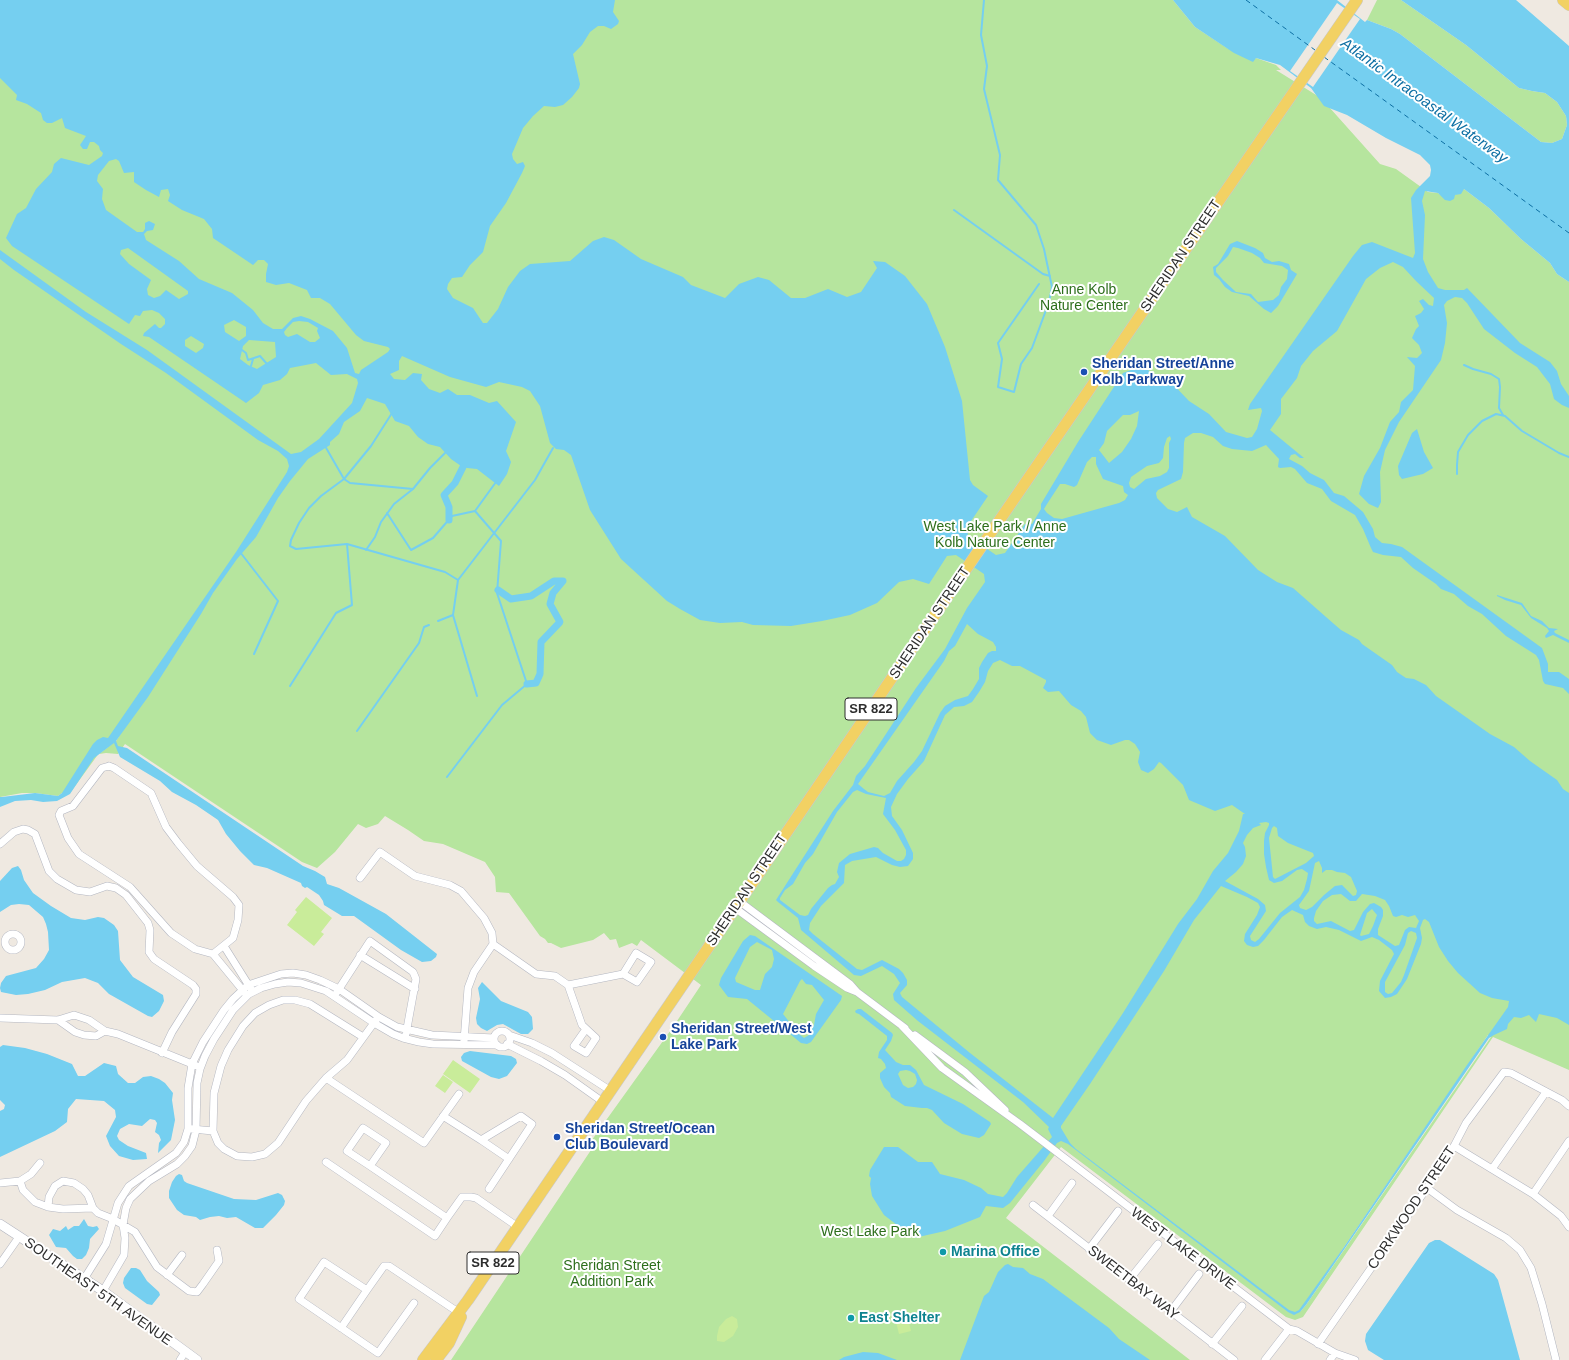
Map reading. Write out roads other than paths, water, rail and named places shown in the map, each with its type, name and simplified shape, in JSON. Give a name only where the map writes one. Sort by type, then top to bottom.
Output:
[{"type":"main road","points":[[1563,0],[1569,5]]},
{"type":"main road","name":"SHERIDAN STREET","points":[[422,1360],[468,1300],[1355,1]]},
{"type":"main road","name":"SHERIDAN STREET","points":[[436,1360],[449,1343],[468,1300]]},
{"type":"street","points":[[213,954],[233,938],[238,920],[239,905],[197,866],[166,827],[151,793],[114,768],[108,766],[102,768],[73,806],[61,812],[59,815],[68,838],[79,854],[130,887],[171,933],[195,949],[213,954],[247,993]]},
{"type":"street","points":[[0,844],[14,832],[23,829],[28,830],[35,834],[49,871],[57,879],[76,890],[90,892],[107,886],[116,888],[126,895],[148,922],[150,930],[149,952],[154,959],[193,985],[196,989],[196,994],[172,1032],[162,1053]]},
{"type":"street","points":[[360,878],[380,852],[415,876],[450,885],[461,891],[484,918],[492,933],[493,944],[474,972],[468,988],[463,1045]]},
{"type":"street","name":"WEST LAKE DRIVE","points":[[737,904],[814,966],[847,988],[857,992],[948,1059],[975,1080],[1020,1124]]},
{"type":"street","points":[[334,996],[370,941],[413,972],[416,979],[406,1038]]},
{"type":"street","points":[[493,944],[536,974],[555,976],[568,985],[582,1026],[586,1029]]},
{"type":"street","points":[[84,1279],[106,1244],[118,1203],[129,1186],[176,1153],[192,1130],[200,1067],[218,1033],[233,1010],[247,993],[248,985],[224,946]]},
{"type":"street","points":[[360,955],[415,989]]},
{"type":"street","points":[[224,968],[234,962]]},
{"type":"street","points":[[248,985],[281,974],[293,973],[320,980],[339,989],[392,1034],[419,1042],[435,1044],[502,1046],[507,1044],[510,1040],[509,1035]]},
{"type":"street","points":[[568,985],[623,974]]},
{"type":"street","points":[[103,1291],[124,1255],[125,1238],[123,1225],[126,1208],[130,1199],[149,1181],[168,1171],[185,1156],[192,1146],[188,1088],[192,1064],[203,1042],[224,1010],[247,993],[275,984],[288,982],[301,983],[313,986],[334,996],[377,1020],[407,1030],[435,1036],[494,1038]]},
{"type":"street","points":[[363,1037],[310,1004],[295,1000],[282,1000],[255,1013],[243,1026],[220,1066],[214,1093],[213,1131],[218,1143],[224,1149],[237,1156],[252,1157],[265,1154],[278,1143],[306,1100],[326,1078],[347,1060],[377,1020]]},
{"type":"street","points":[[0,1018],[58,1020],[74,1015],[89,1020],[105,1030],[200,1067]]},
{"type":"street","points":[[58,1020],[75,1032],[84,1035],[96,1036],[105,1030]]},
{"type":"street","name":"WEST LAKE DRIVE","points":[[902,1026],[942,1068],[1020,1124],[1289,1329],[1297,1331],[1335,1353],[1355,1360]]},
{"type":"street","points":[[497,1045],[494,1038],[496,1033],[501,1031],[506,1032],[509,1035],[532,1043],[552,1053],[611,1091]]},
{"type":"street","points":[[435,1036],[435,1044]]},
{"type":"street","points":[[507,1044],[553,1068],[603,1102]]},
{"type":"street","points":[[942,1068],[948,1059]]},
{"type":"street","name":"CORKWOOD STREET","points":[[1318,1344],[1427,1188],[1454,1146],[1466,1123],[1504,1072],[1511,1072],[1546,1092]]},
{"type":"street","points":[[326,1078],[424,1143],[459,1094]]},
{"type":"street","points":[[1492,1169],[1546,1092],[1569,1106]]},
{"type":"street","points":[[443,1116],[509,1159]]},
{"type":"street","points":[[481,1140],[521,1116],[532,1124],[489,1189]]},
{"type":"street","points":[[370,1166],[386,1143],[363,1128],[347,1151],[447,1218]]},
{"type":"street","points":[[192,1130],[213,1131]]},
{"type":"street","points":[[1533,1194],[1569,1141]]},
{"type":"street","points":[[1454,1146],[1533,1194],[1561,1216],[1569,1228]]},
{"type":"street","points":[[326,1162],[435,1236],[462,1197],[476,1198],[519,1225]]},
{"type":"street","points":[[0,1183],[20,1181],[31,1174],[40,1163]]},
{"type":"street","points":[[20,1181],[23,1190],[35,1202],[48,1207],[63,1209],[93,1208]]},
{"type":"street","points":[[48,1207],[49,1197],[55,1186],[63,1181],[74,1183],[83,1189],[88,1195],[93,1208],[98,1213],[113,1219],[136,1232],[157,1268],[189,1291],[197,1292],[219,1261],[217,1250]]},
{"type":"street","points":[[1048,1216],[1072,1183]]},
{"type":"street","points":[[1427,1188],[1457,1210],[1506,1238],[1520,1250],[1531,1268],[1556,1360]]},
{"type":"street","name":"SWEETBAY WAY","points":[[1033,1205],[1234,1360]]},
{"type":"street","points":[[1089,1249],[1118,1211]]},
{"type":"street","name":"SOUTHEAST 5TH AVENUE","points":[[0,1224],[103,1291],[197,1360]]},
{"type":"street","points":[[0,1264],[19,1237]]},
{"type":"street","points":[[1129,1280],[1158,1244]]},
{"type":"street","points":[[167,1275],[182,1255]]},
{"type":"street","points":[[367,1290],[324,1262],[299,1299],[378,1353],[414,1303]]},
{"type":"street","points":[[341,1328],[384,1266],[389,1266],[458,1312]]},
{"type":"street","points":[[1171,1311],[1199,1274]]},
{"type":"street","points":[[1212,1344],[1242,1306]]},
{"type":"street","points":[[1265,1360],[1289,1329]]},
{"type":"street","points":[[180,1360],[185,1352]]},
{"type":"street","points":[[1330,1360],[1335,1353]]},
{"type":"water","name":"Atlantic Intracoastal Waterway","points":[[0,0],[615,0],[613,12],[619,21],[618,24],[611,29],[604,26],[598,26],[590,32],[582,45],[573,54],[580,84],[579,88],[563,105],[555,107],[544,106],[523,128],[512,154],[513,159],[517,164],[523,162],[525,166],[506,203],[490,226],[483,252],[470,265],[462,277],[452,278],[448,284],[447,289],[453,298],[473,308],[483,323],[487,323],[498,309],[508,287],[520,271],[530,264],[570,261],[593,241],[604,237],[614,240],[641,259],[683,277],[691,285],[725,298],[739,284],[758,277],[769,280],[791,298],[805,298],[828,289],[847,297],[861,292],[877,268],[873,261],[885,262],[905,276],[927,304],[945,347],[962,401],[970,480],[973,485],[988,496],[967,527],[968,536],[996,555],[1005,553],[1025,524],[1032,524],[1041,509],[1041,504],[1078,442],[1123,373],[1142,366],[1157,376],[1167,378],[1189,401],[1209,414],[1226,432],[1247,438],[1252,437],[1257,429],[1262,411],[1261,408],[1248,410],[1250,404],[1362,245],[1372,242],[1413,258],[1415,253],[1411,198],[1416,190],[1430,176],[1430,165],[1420,155],[1386,138],[1347,115],[1324,106],[1311,88],[1280,65],[1256,58],[1253,62],[1234,53],[1195,27],[1173,0],[1337,0],[1365,22],[1367,20],[1400,34],[1541,142],[1552,143],[1562,139],[1567,125],[1566,116],[1557,102],[1545,93],[1519,88],[1466,45],[1401,0],[1516,0],[1569,46],[1569,282],[1557,274],[1550,263],[1521,239],[1489,208],[1464,189],[1461,194],[1455,195],[1454,199],[1450,201],[1445,200],[1438,193],[1425,191],[1422,201],[1425,215],[1423,259],[1428,272],[1438,288],[1445,290],[1464,290],[1467,288],[1520,343],[1550,362],[1557,371],[1561,384],[1569,396],[1569,408],[1554,399],[1550,384],[1537,367],[1515,353],[1484,329],[1467,303],[1462,298],[1455,297],[1447,301],[1444,305],[1447,323],[1445,343],[1441,360],[1399,422],[1385,450],[1380,472],[1381,502],[1378,508],[1369,504],[1359,494],[1364,476],[1380,448],[1390,422],[1399,412],[1401,402],[1413,390],[1415,366],[1407,357],[1417,358],[1422,353],[1419,345],[1412,338],[1419,326],[1415,316],[1421,313],[1424,309],[1419,301],[1423,299],[1429,305],[1433,306],[1434,298],[1403,267],[1393,262],[1380,268],[1366,279],[1337,331],[1313,351],[1301,366],[1297,378],[1281,399],[1281,414],[1270,430],[1304,458],[1300,458],[1295,454],[1291,455],[1289,459],[1302,466],[1310,473],[1324,480],[1334,493],[1344,496],[1363,512],[1373,529],[1375,537],[1382,543],[1402,547],[1542,648],[1548,664],[1548,672],[1559,672],[1569,679],[1569,694],[1563,688],[1545,684],[1543,681],[1539,660],[1536,655],[1506,636],[1482,614],[1468,606],[1454,594],[1441,589],[1401,557],[1373,552],[1355,515],[1331,501],[1322,489],[1307,483],[1295,469],[1291,467],[1278,467],[1279,459],[1266,445],[1252,451],[1232,449],[1223,446],[1213,437],[1201,433],[1193,433],[1185,438],[1183,472],[1181,479],[1158,490],[1156,493],[1157,498],[1168,509],[1177,512],[1187,507],[1192,517],[1225,536],[1258,570],[1277,582],[1293,588],[1341,630],[1359,640],[1362,644],[1392,665],[1397,672],[1406,678],[1414,679],[1426,685],[1436,696],[1490,734],[1514,747],[1530,761],[1557,780],[1563,789],[1569,793],[1569,1025],[1557,1018],[1539,1014],[1536,1022],[1529,1015],[1521,1018],[1514,1017],[1508,1024],[1507,1029],[1489,1038],[1306,1305],[1300,1312],[1294,1315],[1288,1312],[1068,1144],[1061,1141],[1057,1143],[1010,1203],[1003,1208],[986,1206],[980,1217],[945,1231],[914,1238],[884,1215],[872,1196],[870,1184],[871,1178],[869,1176],[870,1170],[884,1147],[898,1147],[918,1162],[932,1162],[940,1174],[964,1180],[981,1188],[988,1194],[1003,1197],[1017,1177],[1052,1137],[1048,1129],[1049,1127],[1023,1102],[918,1021],[894,1000],[893,994],[900,983],[894,974],[882,966],[861,976],[854,975],[801,930],[798,918],[776,900],[833,811],[853,785],[856,776],[865,766],[916,688],[945,649],[967,608],[985,582],[984,574],[956,555],[947,556],[929,584],[913,579],[899,582],[877,603],[850,615],[791,626],[753,625],[742,622],[720,623],[700,620],[667,601],[621,559],[590,510],[571,455],[564,450],[556,449],[550,443],[540,406],[530,391],[522,387],[499,382],[486,387],[450,377],[402,356],[399,361],[399,370],[390,374],[394,379],[405,380],[413,373],[422,374],[421,380],[429,389],[440,393],[448,389],[457,395],[470,395],[489,403],[497,401],[516,422],[506,451],[511,462],[507,474],[499,486],[477,469],[461,466],[451,459],[440,447],[428,444],[418,437],[409,426],[395,421],[385,404],[367,398],[360,411],[344,422],[339,434],[330,442],[330,445],[308,459],[290,481],[278,498],[256,537],[237,559],[213,593],[148,697],[116,741],[118,746],[127,748],[303,866],[325,877],[327,884],[339,888],[386,914],[437,954],[436,957],[431,961],[422,962],[401,950],[354,916],[342,916],[324,905],[319,895],[307,887],[305,888],[302,886],[301,883],[267,868],[254,865],[226,834],[218,820],[196,805],[172,792],[160,781],[120,757],[114,743],[94,758],[70,794],[57,801],[15,801],[0,807],[0,797],[35,793],[58,796],[62,793],[93,744],[103,737],[108,738],[236,552],[287,472],[289,466],[287,459],[278,451],[258,440],[166,373],[121,344],[14,270],[0,259],[0,250],[86,312],[147,350],[291,454],[301,452],[319,439],[352,403],[358,383],[357,379],[347,374],[331,375],[316,363],[290,368],[287,374],[280,380],[263,385],[259,393],[246,403],[149,337],[143,336],[144,333],[155,324],[161,328],[165,324],[165,319],[159,313],[152,310],[143,311],[140,316],[135,315],[129,324],[12,246],[6,238],[17,214],[26,208],[36,189],[52,172],[54,164],[61,158],[89,165],[102,156],[103,153],[99,146],[94,142],[90,142],[87,149],[83,149],[80,145],[86,136],[65,128],[62,118],[52,123],[47,123],[43,120],[41,113],[27,104],[16,100],[17,95],[0,78]],"holes":[[[116,159],[119,161],[124,173],[134,172],[134,182],[146,190],[159,197],[161,190],[168,189],[170,195],[168,201],[182,210],[204,219],[212,229],[213,238],[253,265],[258,260],[264,260],[268,264],[266,282],[276,285],[289,283],[307,290],[311,298],[320,298],[330,304],[356,335],[364,341],[388,347],[390,349],[388,352],[361,370],[359,374],[355,373],[347,348],[333,331],[301,316],[293,318],[282,329],[273,329],[263,323],[253,310],[232,293],[199,279],[179,261],[146,240],[144,234],[147,231],[153,230],[155,224],[149,221],[145,223],[145,229],[143,232],[137,232],[106,210],[102,199],[103,189],[97,181],[98,175],[109,161]],[[128,248],[188,291],[188,294],[179,299],[166,290],[160,296],[154,298],[148,295],[147,289],[151,280],[129,264],[120,254],[121,250]],[[234,320],[246,327],[246,336],[239,341],[225,332],[224,325]],[[293,322],[308,322],[318,328],[317,331],[320,338],[315,342],[310,342],[297,334],[288,337],[284,332]],[[191,336],[204,344],[203,348],[196,353],[185,346],[185,340]],[[249,340],[275,342],[276,357],[257,369],[240,359],[243,346]],[[1139,411],[1137,426],[1131,439],[1122,452],[1109,463],[1099,450],[1104,443],[1107,431],[1123,415],[1130,415]],[[1170,436],[1169,468],[1167,472],[1160,476],[1146,479],[1134,489],[1130,487],[1129,483],[1131,477],[1147,466],[1159,463],[1163,458],[1164,447],[1167,438]],[[1092,457],[1096,457],[1096,464],[1103,479],[1123,486],[1124,492],[1128,495],[1125,500],[1119,503],[1062,519],[1054,518],[1047,513],[1044,509],[1060,484],[1074,487],[1077,485],[1087,462]],[[967,624],[978,634],[993,642],[996,647],[996,651],[988,653],[982,662],[979,668],[979,679],[973,689],[968,696],[955,700],[945,706],[940,713],[922,751],[897,781],[890,793],[884,796],[868,792],[858,784],[944,661],[949,651],[955,646]],[[1000,660],[1012,666],[1020,666],[1046,680],[1043,688],[1048,692],[1059,691],[1071,705],[1081,711],[1086,717],[1090,733],[1097,740],[1111,745],[1125,740],[1129,740],[1135,744],[1140,752],[1138,762],[1141,770],[1148,773],[1154,769],[1159,762],[1183,785],[1189,800],[1215,811],[1232,805],[1245,814],[1243,814],[1239,831],[1228,853],[1213,871],[1197,899],[1178,924],[1123,1013],[1053,1118],[902,997],[900,993],[907,985],[907,980],[899,969],[882,960],[862,970],[857,969],[809,930],[810,923],[821,906],[844,883],[845,865],[852,861],[876,857],[892,865],[900,867],[908,866],[913,859],[913,853],[902,830],[892,816],[891,807],[897,794],[924,761],[945,715],[954,707],[964,706],[972,702],[985,682],[988,671],[993,663]],[[857,790],[866,794],[886,798],[883,814],[895,830],[906,850],[904,859],[897,861],[883,853],[878,848],[874,847],[850,854],[839,863],[837,872],[839,877],[835,884],[828,888],[808,915],[805,916],[800,915],[780,900],[785,890],[793,884],[805,863],[813,854],[837,812],[853,792]],[[1259,823],[1269,823],[1264,841],[1264,854],[1269,880],[1274,883],[1282,881],[1297,870],[1302,869],[1308,873],[1304,890],[1300,897],[1280,913],[1255,942],[1251,940],[1250,936],[1266,911],[1265,905],[1258,899],[1225,881],[1243,864],[1246,856],[1243,843],[1253,828],[1261,825]],[[1274,826],[1277,828],[1278,836],[1288,843],[1313,853],[1314,856],[1306,863],[1275,879],[1273,877],[1269,838]],[[1319,861],[1322,868],[1322,873],[1326,870],[1345,873],[1351,877],[1357,891],[1356,895],[1353,896],[1342,885],[1335,886],[1312,907],[1306,910],[1300,908],[1299,905],[1309,891],[1315,863]],[[1221,886],[1247,897],[1258,903],[1260,907],[1257,915],[1245,934],[1244,941],[1247,945],[1253,947],[1258,946],[1282,917],[1292,910],[1303,915],[1305,922],[1309,926],[1317,929],[1326,927],[1339,930],[1361,941],[1372,937],[1379,940],[1392,950],[1394,954],[1380,981],[1379,991],[1385,998],[1397,994],[1407,979],[1421,944],[1422,938],[1420,928],[1423,920],[1425,919],[1429,922],[1439,947],[1458,973],[1480,993],[1492,998],[1509,1001],[1508,1007],[1344,1247],[1299,1310],[1295,1312],[1289,1310],[1076,1149],[1070,1143],[1061,1126],[1164,971],[1194,920]],[[1341,894],[1350,901],[1356,901],[1362,894],[1375,896],[1385,900],[1393,916],[1396,917],[1402,915],[1408,917],[1415,915],[1419,921],[1416,928],[1409,927],[1405,930],[1399,945],[1395,946],[1378,935],[1383,910],[1374,903],[1370,904],[1363,912],[1354,930],[1350,931],[1331,921],[1317,924],[1314,921],[1316,911],[1323,901],[1332,895]],[[1372,909],[1377,915],[1373,926],[1369,934],[1360,935],[1367,913]],[[1411,931],[1416,933],[1417,938],[1401,982],[1392,993],[1388,994],[1385,992],[1385,982],[1405,945],[1408,933]]]},
{"type":"water","points":[[1237,241],[1255,248],[1263,253],[1265,258],[1272,262],[1279,261],[1289,264],[1291,270],[1297,274],[1278,306],[1271,313],[1249,296],[1232,292],[1214,275],[1213,267],[1218,264],[1230,244]],"holes":[[[1233,247],[1252,253],[1260,258],[1264,263],[1282,266],[1288,270],[1287,279],[1281,287],[1279,295],[1273,300],[1258,302],[1251,294],[1236,292],[1216,272],[1216,268],[1228,256]]]},
{"type":"water","points":[[1417,429],[1424,452],[1433,468],[1423,474],[1402,479],[1399,475],[1398,466],[1412,433]]},
{"type":"water","points":[[1497,595],[1522,603],[1531,616],[1542,621],[1549,628],[1558,629],[1554,631],[1555,633],[1569,640],[1569,643],[1553,635],[1546,638],[1545,636],[1549,631],[1547,628],[1531,618],[1521,605],[1505,600]]},
{"type":"water","points":[[18,866],[24,880],[33,893],[51,906],[71,918],[85,920],[98,917],[104,918],[114,925],[118,931],[120,960],[133,977],[163,995],[164,1001],[159,1011],[152,1017],[148,1016],[109,994],[98,983],[85,978],[62,982],[45,990],[28,994],[16,995],[1,992],[1,983],[6,976],[36,968],[44,959],[49,950],[48,932],[43,917],[29,905],[11,905],[0,912],[0,881],[12,868]]},
{"type":"water","points":[[750,935],[755,936],[842,996],[841,1000],[811,1042],[807,1044],[801,1043],[747,999],[728,997],[719,985],[721,978],[743,941]],"holes":[[[757,942],[772,950],[774,959],[772,967],[765,974],[760,990],[755,990],[736,982],[735,978],[750,947]],[[802,979],[806,984],[812,985],[824,1000],[816,1014],[814,1025],[809,1035],[804,1038],[783,1014]]]},
{"type":"water","points":[[482,982],[501,1001],[528,1012],[532,1017],[533,1029],[528,1034],[521,1034],[503,1024],[497,1025],[487,1031],[477,1024],[476,1018],[480,999],[478,988]]},
{"type":"water","points":[[861,1009],[892,1033],[893,1035],[891,1041],[885,1050],[896,1062],[903,1065],[910,1065],[916,1070],[924,1085],[963,1104],[990,1122],[991,1124],[984,1135],[979,1138],[962,1134],[944,1123],[932,1110],[927,1108],[905,1106],[891,1097],[880,1078],[880,1073],[886,1068],[885,1064],[878,1058],[879,1052],[887,1040],[887,1036],[855,1011]],"holes":[[[900,1071],[910,1071],[915,1074],[917,1080],[913,1087],[908,1088],[903,1085],[898,1074]]]},
{"type":"water","points":[[3,1045],[25,1048],[47,1054],[72,1064],[78,1076],[85,1076],[104,1063],[116,1066],[118,1074],[128,1083],[135,1083],[143,1077],[151,1076],[159,1079],[165,1083],[173,1093],[172,1100],[175,1120],[171,1140],[158,1153],[159,1143],[161,1140],[159,1135],[155,1132],[157,1123],[155,1120],[150,1119],[142,1126],[129,1124],[120,1129],[117,1136],[119,1140],[128,1146],[146,1153],[147,1159],[133,1160],[119,1156],[110,1146],[106,1136],[116,1117],[115,1110],[104,1101],[76,1099],[68,1109],[67,1122],[55,1131],[0,1157],[0,1111],[4,1109],[5,1105],[0,1100],[0,1047]]},
{"type":"water","points":[[470,1051],[511,1056],[516,1059],[517,1063],[507,1076],[499,1079],[491,1077],[462,1061],[461,1057],[464,1053]]},
{"type":"water","points":[[179,1174],[182,1175],[184,1181],[187,1183],[234,1199],[256,1200],[278,1193],[282,1195],[285,1201],[284,1205],[263,1228],[255,1228],[236,1217],[227,1218],[219,1216],[200,1220],[196,1217],[184,1215],[177,1210],[169,1198],[169,1191],[172,1182]]},
{"type":"water","points":[[84,1219],[88,1226],[97,1226],[99,1229],[90,1239],[89,1248],[86,1255],[82,1259],[77,1259],[66,1248],[56,1247],[49,1235],[53,1229],[60,1231],[66,1226],[68,1230],[74,1226],[79,1226]]},
{"type":"water","points":[[1435,1240],[1440,1240],[1494,1274],[1498,1280],[1520,1360],[1384,1360],[1368,1350],[1365,1341],[1366,1334],[1429,1243]]},
{"type":"water","points":[[1008,1264],[1013,1267],[1023,1268],[1030,1274],[1043,1279],[1109,1328],[1119,1339],[1150,1360],[960,1360],[984,1296],[989,1292],[998,1272]]},
{"type":"water","points":[[131,1268],[140,1270],[147,1281],[159,1292],[160,1295],[152,1305],[147,1304],[125,1288],[123,1283],[124,1278]]},
{"type":"water","points":[[863,1352],[878,1353],[897,1360],[839,1360],[844,1357]]},
{"type":"waterway","points":[[984,0],[981,35],[987,66],[984,89],[1000,155],[998,180],[1036,225],[1044,249],[1052,287],[1049,302],[1032,348],[1021,364],[1014,392],[998,387],[1002,359],[998,343],[1039,284]]},
{"type":"waterway","points":[[954,210],[1043,274],[1050,276]]},
{"type":"waterway","points":[[242,350],[246,353],[248,360],[260,356],[267,364]]},
{"type":"waterway","points":[[251,366],[253,359]]},
{"type":"waterway","points":[[1464,365],[1491,374],[1499,379],[1499,408],[1503,415]]},
{"type":"waterway","points":[[392,413],[371,446],[344,479],[321,496],[309,508],[299,523],[291,540],[290,546],[296,549],[347,544],[445,572],[458,580]]},
{"type":"waterway","points":[[1457,474],[1458,452],[1468,435],[1482,421],[1496,414],[1505,416],[1522,431],[1559,453],[1569,457]]},
{"type":"waterway","points":[[325,446],[344,479],[350,483],[413,489]]},
{"type":"waterway","points":[[477,696],[453,615],[458,580],[535,480],[553,448]]},
{"type":"waterway","points":[[366,550],[375,537],[381,522],[394,504],[413,489],[430,468],[445,453]]},
{"type":"waterway","points":[[449,520],[449,507],[444,495],[455,483],[463,467]]},
{"type":"waterway","points":[[387,513],[411,550],[433,538],[452,516],[475,511],[496,482]]},
{"type":"waterway","points":[[447,777],[502,705],[527,684],[497,593],[501,541],[475,511]]},
{"type":"waterway","points":[[290,686],[336,613],[352,605],[347,544]]},
{"type":"waterway","points":[[240,552],[278,601],[254,654]]},
{"type":"waterway","points":[[498,590],[511,599],[531,596],[554,581],[563,581],[553,593],[550,604],[560,622],[541,642],[540,674],[536,683],[527,684]]},
{"type":"waterway","points":[[438,621],[453,615]]},
{"type":"waterway","points":[[357,731],[419,643],[424,627],[429,625]]},
{"type":"place","name":"Sheridan Street/Anne Kolb Parkway","points":[[1084,372]]},
{"type":"place","name":"Sheridan Street/West Lake Park","points":[[663,1037]]},
{"type":"place","name":"Sheridan Street/Ocean Club Boulevard","points":[[557,1137]]},
{"type":"place","name":"Marina Office","points":[[943,1252]]},
{"type":"place","name":"East Shelter","points":[[851,1318]]},
{"type":"park label","name":"Anne Kolb Nature Center","points":[[1084,298]]},
{"type":"park label","name":"West Lake Park / Anne Kolb Nature Center","points":[[995,536]]},
{"type":"park label","name":"West Lake Park","points":[[870,1232]]},
{"type":"park label","name":"Sheridan Street Addition Park","points":[[612,1274]]}]
